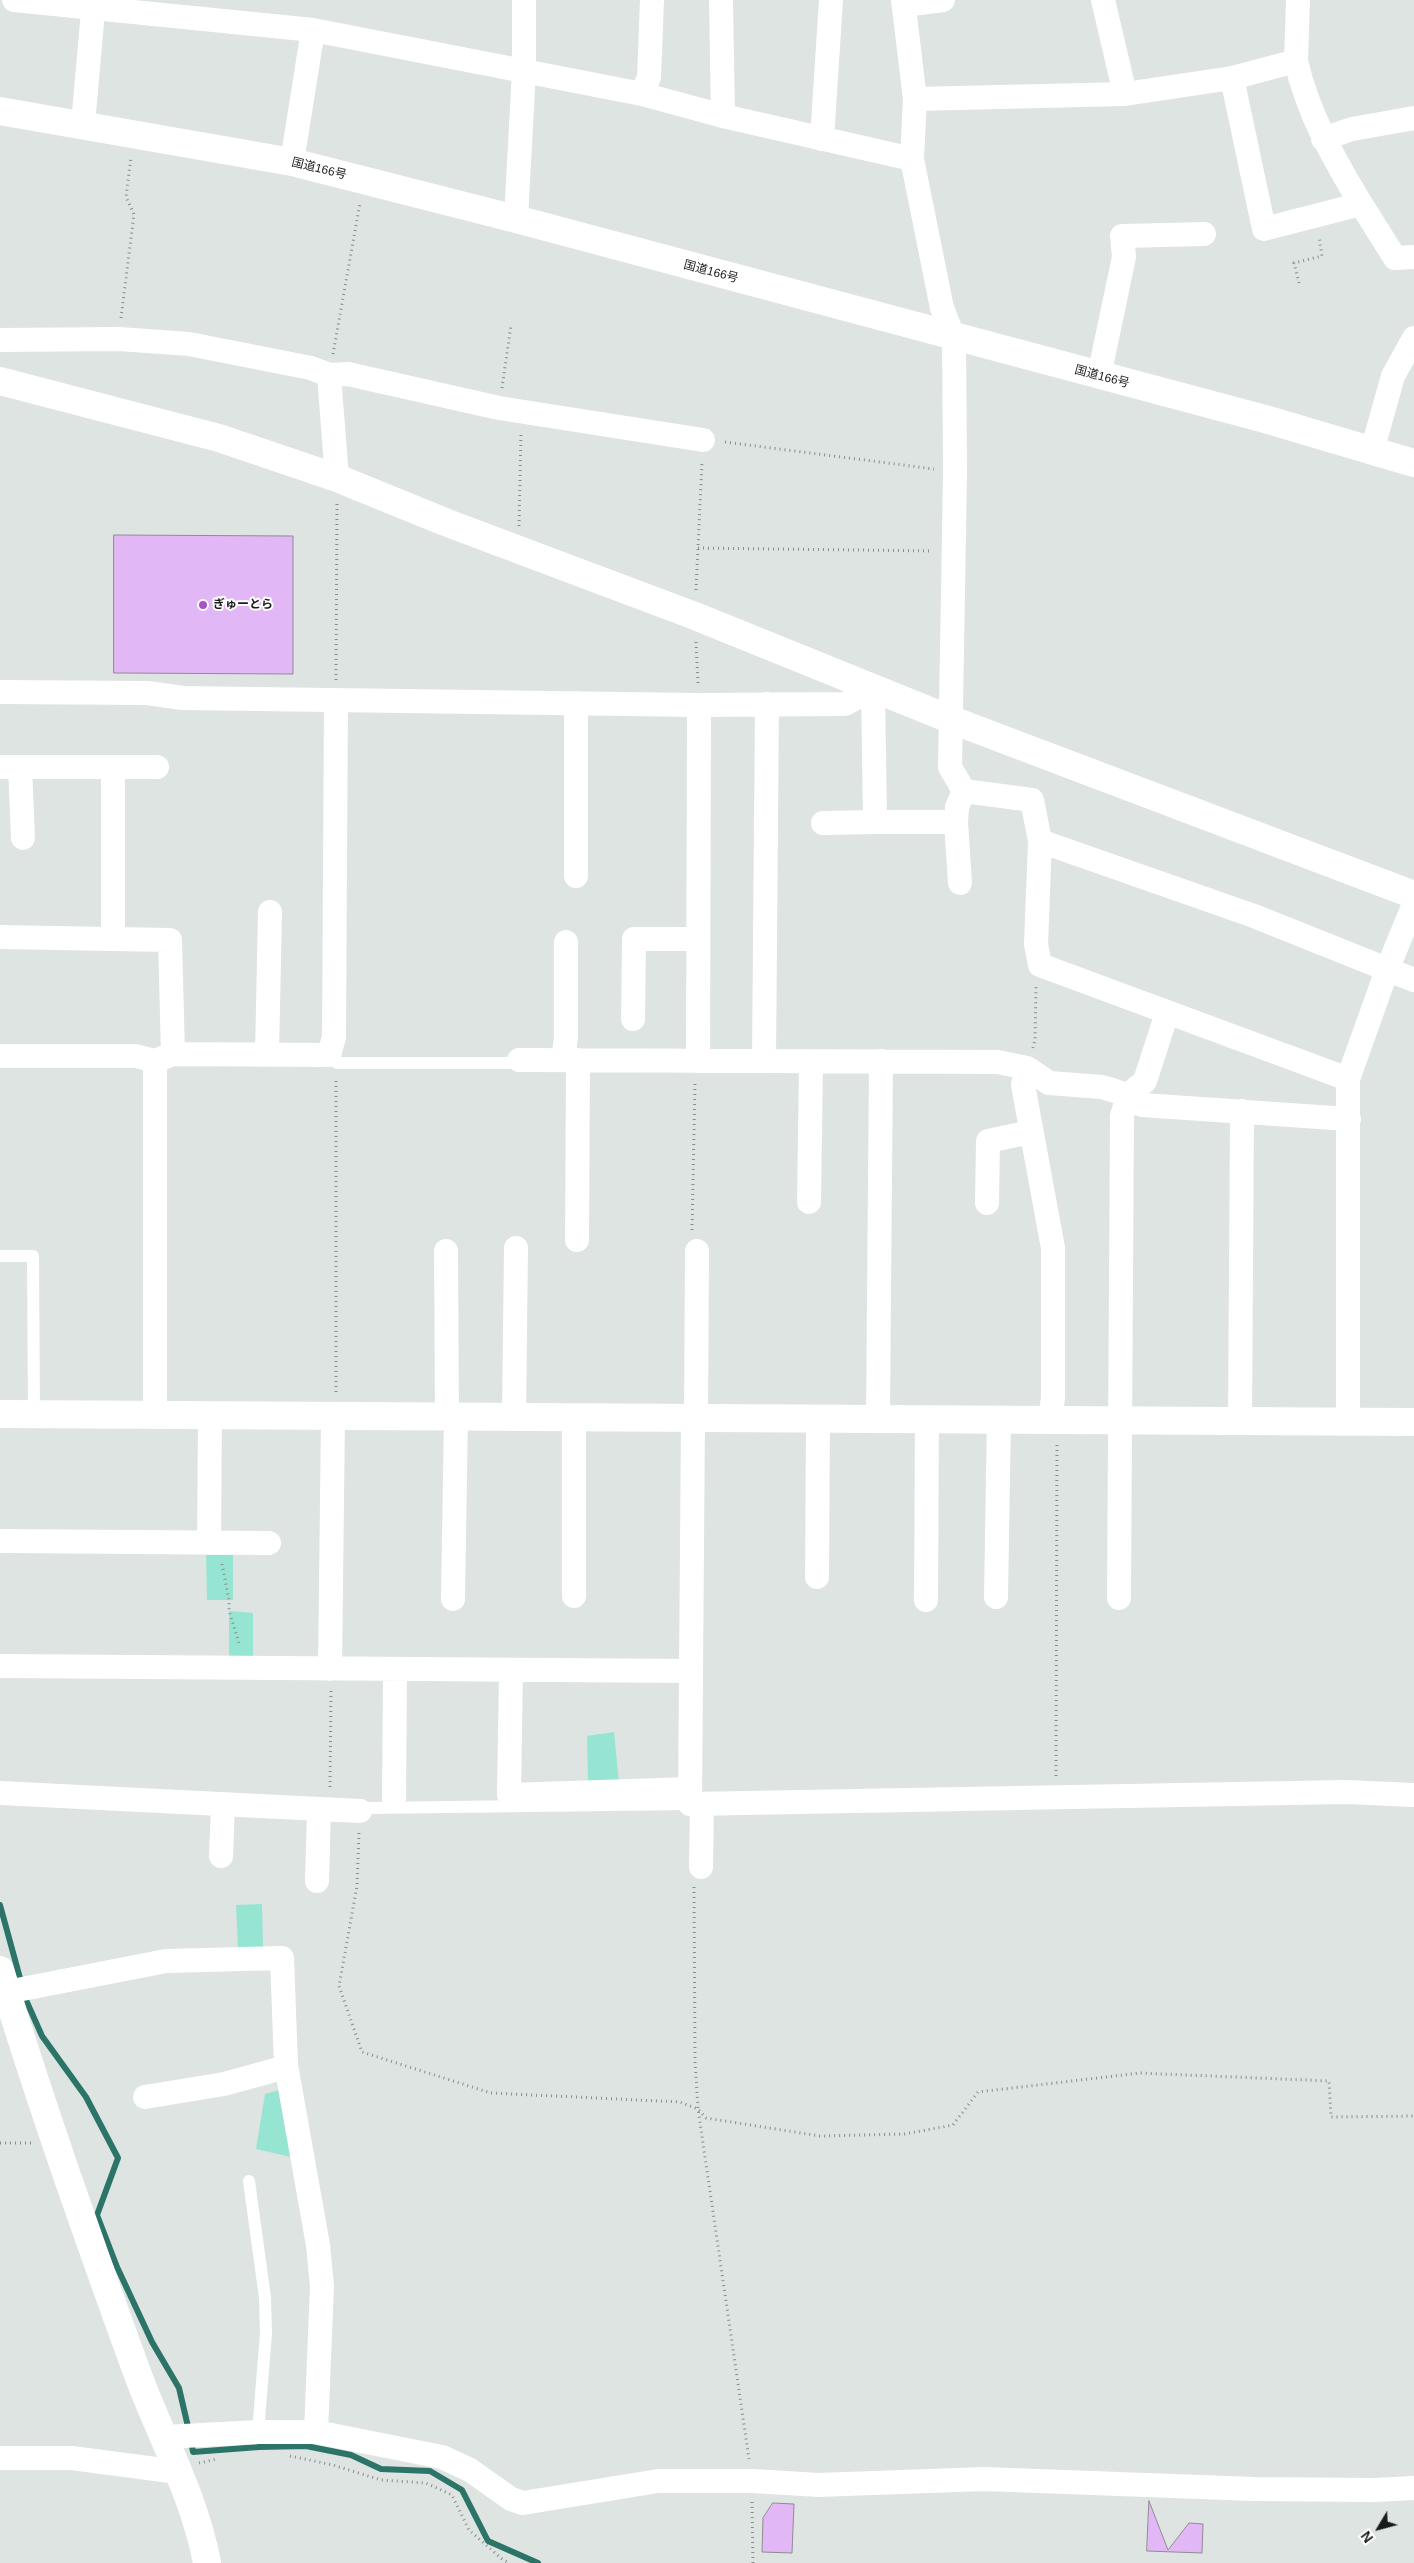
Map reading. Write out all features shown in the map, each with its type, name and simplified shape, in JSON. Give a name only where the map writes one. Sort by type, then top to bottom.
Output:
[{"type":"main road","name":"国道166号","points":[[0,111],[292,162],[516,219],[1265,420],[1414,463]]},
{"type":"main road","points":[[0,381],[219,438],[337,478],[445,522],[695,616],[952,720],[1414,895]]},
{"type":"main road","points":[[0,1414],[878,1417],[1414,1422]]},
{"type":"main road","points":[[13,1985],[139,2377],[182,2436],[178,2472],[203,2544],[207,2563]]},
{"type":"street","points":[[14,0],[93,5],[313,30],[642,94],[723,116],[912,159]]},
{"type":"street","points":[[516,219],[524,70],[524,0]]},
{"type":"street","points":[[721,0],[723,116]]},
{"type":"street","points":[[822,139],[831,0]]},
{"type":"street","points":[[943,0],[903,2],[916,99],[912,159],[942,308],[954,338],[955,471],[950,767],[964,790]]},
{"type":"street","points":[[1103,0],[1124,94]]},
{"type":"street","points":[[1298,0],[1296,61],[1302,85],[1323,139],[1360,204],[1396,258],[1414,257]]},
{"type":"street","points":[[642,94],[649,77],[649,1]]},
{"type":"street","points":[[83,124],[93,5]]},
{"type":"street","points":[[292,162],[313,30]]},
{"type":"street","points":[[916,99],[1124,94],[1232,78],[1296,61]]},
{"type":"street","points":[[1232,78],[1264,229],[1360,204]]},
{"type":"street","points":[[1323,139],[1352,129],[1414,118]]},
{"type":"street","points":[[1099,376],[1124,257],[1122,236],[1204,234]]},
{"type":"street","points":[[1372,451],[1393,376],[1414,338]]},
{"type":"street","points":[[0,340],[119,339],[188,344],[311,368],[329,375],[348,374],[510,410],[703,440]]},
{"type":"street","points":[[329,375],[337,478]]},
{"type":"street","points":[[0,692],[147,693],[183,698],[699,705],[845,704],[873,689],[875,822]]},
{"type":"street","points":[[0,1056],[136,1056],[164,1058],[267,1054],[333,1059],[336,700]]},
{"type":"street","points":[[576,703],[576,876]]},
{"type":"street","points":[[764,1060],[767,704]]},
{"type":"street","points":[[696,1061],[699,705]]},
{"type":"street","points":[[23,838],[10,767],[157,767]]},
{"type":"street","points":[[113,767],[113,938]]},
{"type":"street","points":[[960,883],[956,822],[957,807],[964,790]]},
{"type":"street","points":[[964,790],[1032,800],[1040,841],[1036,944],[1040,965],[1348,1079]]},
{"type":"street","points":[[824,824],[956,822]]},
{"type":"street","points":[[1040,841],[1254,916],[1414,980]]},
{"type":"street","points":[[1348,1420],[1348,1079],[1387,970],[1414,904]]},
{"type":"street","points":[[267,1054],[270,912]]},
{"type":"street","points":[[0,937],[170,940],[164,1058],[155,1414]]},
{"type":"street","points":[[633,1019],[634,939],[698,938]]},
{"type":"street","points":[[566,942],[566,1038],[571,1060],[576,1240]]},
{"type":"street","points":[[1119,1598],[1122,1420],[1122,1116],[1128,1095],[1145,1081],[1167,1013]]},
{"type":"street","points":[[519,1060],[998,1062],[1027,1068],[1049,1083],[1102,1087],[1128,1095],[1142,1105],[1348,1119]]},
{"type":"street","points":[[809,1202],[811,1061]]},
{"type":"street","points":[[878,1417],[880,1061]]},
{"type":"street","points":[[1027,1068],[1022,1085],[1053,1248],[1053,1398],[1050,1418]]},
{"type":"street","points":[[1240,1421],[1242,1111]]},
{"type":"street","points":[[987,1203],[988,1141],[1031,1132]]},
{"type":"street","points":[[514,1416],[516,1248]]},
{"type":"street","points":[[446,1250],[451,1416],[453,1599]]},
{"type":"street","points":[[697,1251],[690,1670],[694,1799],[701,1867]]},
{"type":"street","points":[[210,1415],[216,1543]]},
{"type":"street","points":[[331,1669],[335,1415]]},
{"type":"street","points":[[574,1417],[574,1596]]},
{"type":"street","points":[[817,1576],[818,1418]]},
{"type":"street","points":[[926,1600],[927,1418]]},
{"type":"street","points":[[996,1597],[999,1418]]},
{"type":"street","points":[[0,1541],[269,1543]]},
{"type":"street","points":[[0,1666],[395,1670],[690,1670]]},
{"type":"street","points":[[394,1799],[395,1670]]},
{"type":"street","points":[[511,1670],[508,1795],[694,1799],[1346,1792],[1414,1795]]},
{"type":"street","points":[[0,1793],[360,1811]]},
{"type":"street","points":[[221,1856],[223,1805]]},
{"type":"street","points":[[317,1881],[324,1810]]},
{"type":"street","points":[[13,1985],[166,1962],[282,1958],[286,2067],[318,2245],[322,2286],[316,2432]]},
{"type":"street","points":[[145,2097],[224,2084],[286,2067]]},
{"type":"street","points":[[182,2436],[258,2432],[316,2432],[449,2459],[470,2470],[510,2499],[523,2503],[658,2481],[752,2481],[819,2485],[984,2478],[1254,2490],[1414,2488]]},
{"type":"street","points":[[0,2458],[72,2458],[178,2472]]},
{"type":"lane","points":[[333,1059],[516,1064],[519,1060]]},
{"type":"lane","points":[[0,1256],[33,1256],[34,1414]]},
{"type":"lane","points":[[360,1811],[368,1808],[694,1799]]},
{"type":"lane","points":[[249,2181],[265,2298],[266,2334],[258,2432]]},
{"type":"path","points":[[119,339],[134,214],[126,197],[134,133]]},
{"type":"path","points":[[329,375],[364,180]]},
{"type":"path","points":[[1299,283],[1294,262],[1322,256],[1316,216]]},
{"type":"path","points":[[511,325],[510,410],[519,527]]},
{"type":"path","points":[[699,705],[695,616],[703,440],[955,471]]},
{"type":"path","points":[[336,700],[337,478]]},
{"type":"path","points":[[698,548],[954,551]]},
{"type":"path","points":[[1027,1068],[1035,1040],[1036,986],[1040,965]]},
{"type":"path","points":[[333,1059],[335,1415]]},
{"type":"path","points":[[696,1061],[692,1248],[697,1251]]},
{"type":"path","points":[[1050,1418],[1057,1434],[1056,1796]]},
{"type":"path","points":[[216,1543],[229,1600],[229,1611],[243,1658],[243,1668]]},
{"type":"path","points":[[324,1810],[331,1669]]},
{"type":"path","points":[[360,1811],[357,1886],[340,1986],[362,2052],[491,2093],[680,2102],[698,2108],[706,2118],[820,2136],[905,2134],[953,2125],[978,2092],[1140,2073],[1329,2081],[1331,2117],[1414,2116]]},
{"type":"path","points":[[701,1867],[694,1871],[695,2062],[698,2108],[752,2481],[753,2563]]},
{"type":"path","points":[[281,2454],[333,2465],[381,2480],[426,2483],[452,2495],[469,2530],[502,2559],[510,2563]]},
{"type":"path","points":[[178,2472],[207,2459],[226,2458]]},
{"type":"green space","points":[[206,1555],[233,1555],[233,1600],[207,1600]]},
{"type":"green space","points":[[229,1611],[253,1613],[253,1658],[229,1657]]},
{"type":"green space","points":[[614,1732],[619,1783],[588,1781],[587,1736]]},
{"type":"green space","points":[[262,1904],[263,1947],[238,1948],[236,1905]]},
{"type":"green space","points":[[280,2090],[291,2157],[256,2149],[265,2094]]},
{"type":"building","name":"ぎゅーとら","points":[[114,535],[293,536],[293,674],[114,673]]},
{"type":"building","points":[[1149,2501],[1168,2550],[1189,2523],[1203,2524],[1202,2553],[1147,2551]]},
{"type":"building","points":[[773,2503],[794,2504],[792,2553],[762,2552],[763,2518]]},
{"type":"waterway","points":[[0,1905],[26,2000],[42,2036],[86,2097],[118,2158],[97,2215],[117,2267],[152,2342],[179,2388],[189,2431]]},
{"type":"waterway","points":[[191,2441],[193,2452],[306,2446],[351,2455],[381,2469],[430,2471],[462,2490],[488,2541],[538,2563]]},
{"type":"place","name":"ぎゅーとら","points":[[203,605]]}]
